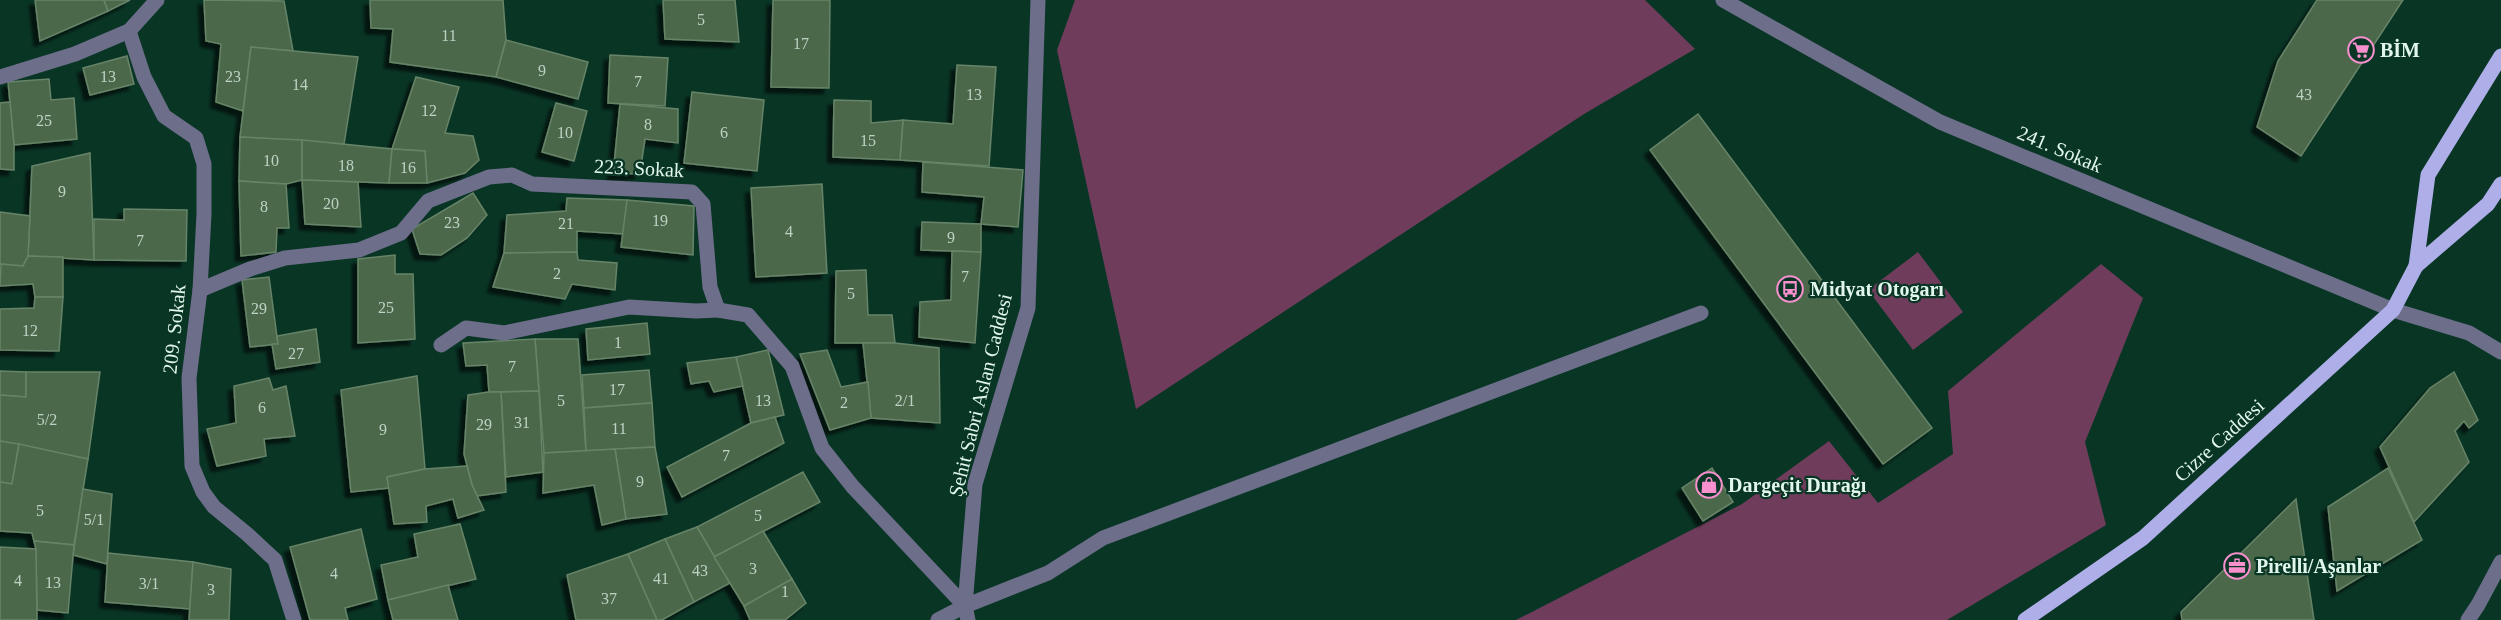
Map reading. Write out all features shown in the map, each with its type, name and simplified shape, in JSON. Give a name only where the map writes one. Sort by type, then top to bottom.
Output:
[{"type":"main road","points":[[2416,266],[2428,175],[2501,56]]},
{"type":"main road","points":[[2416,266],[2488,204],[2501,184]]},
{"type":"main road","name":"Cizre Caddesi","points":[[2025,620],[2143,538],[2393,310],[2416,266]]},
{"type":"street","points":[[0,77],[75,54],[129,31],[157,0]]},
{"type":"street","name":"Şehit Sabri Aslan Caddesi","points":[[967,613],[975,484],[1028,308],[1038,0]]},
{"type":"street","name":"241. Sokak","points":[[1723,0],[1940,122],[2393,310],[2469,333],[2501,352]]},
{"type":"street","name":"209. Sokak","points":[[129,31],[144,77],[164,116],[196,138],[204,164],[200,290],[189,378],[192,465],[203,492],[214,507],[275,560],[294,620]]},
{"type":"street","name":"223. Sokak","points":[[200,290],[250,269],[285,258],[359,250],[401,232],[428,201],[489,177],[512,175],[532,184],[692,192],[703,204],[710,287],[718,310]]},
{"type":"street","points":[[441,345],[466,328],[504,333],[629,307],[718,310],[748,315],[792,366],[822,448],[853,488],[967,613]]},
{"type":"street","points":[[938,620],[967,613],[1048,573],[1102,538],[1701,313]]},
{"type":"street","points":[[2468,620],[2501,562]]},
{"type":"shaded area","points":[[1075,0],[1645,0],[1695,49],[1584,114],[1136,409],[1057,50]]},
{"type":"shaded area","points":[[1918,252],[1963,312],[1913,350],[1868,290]]},
{"type":"shaded area","points":[[2101,264],[2143,298],[2085,442],[2106,525],[1947,620],[1516,620],[1742,504],[1829,441],[1878,503],[1953,454],[1948,391]]},
{"type":"building","points":[[35,0],[104,0],[108,11],[40,41]]},
{"type":"building","points":[[104,0],[130,0],[108,11]]},
{"type":"building","points":[[204,0],[284,1],[293,51],[251,47],[243,111],[216,102],[221,44],[206,41]]},
{"type":"building","points":[[370,0],[503,0],[506,40],[496,77],[390,62],[393,29],[371,28]]},
{"type":"building","points":[[663,0],[735,0],[739,42],[665,39]]},
{"type":"building","points":[[773,0],[830,0],[829,88],[771,87]]},
{"type":"building","points":[[2317,0],[2403,0],[2301,156],[2257,127],[2278,61]]},
{"type":"building","points":[[506,40],[588,62],[578,99],[496,77]]},
{"type":"building","points":[[251,47],[358,57],[344,144],[240,137]]},
{"type":"building","points":[[610,55],[668,58],[665,106],[608,103]]},
{"type":"building","points":[[127,56],[134,84],[90,95],[83,68]]},
{"type":"building","points":[[957,65],[996,67],[989,166],[900,160],[903,120],[953,124]]},
{"type":"building","points":[[416,77],[459,87],[445,133],[473,136],[479,160],[465,173],[427,183],[425,151],[392,149]]},
{"type":"building","points":[[49,79],[51,100],[74,98],[77,139],[14,145],[8,82]]},
{"type":"building","points":[[692,92],[764,100],[757,171],[684,163]]},
{"type":"building","points":[[834,100],[871,101],[871,123],[903,120],[900,160],[833,157]]},
{"type":"building","points":[[10,102],[14,170],[0,169],[0,103]]},
{"type":"building","points":[[556,103],[587,111],[574,161],[542,152]]},
{"type":"building","points":[[620,104],[678,109],[678,143],[645,139],[640,173],[613,175]]},
{"type":"building","name":"Midyat Otogarı","points":[[1698,114],[1932,428],[1883,464],[1650,150]]},
{"type":"building","points":[[240,137],[302,140],[302,180],[286,184],[239,181]]},
{"type":"building","points":[[302,140],[392,149],[389,183],[302,180]]},
{"type":"building","points":[[392,149],[425,151],[427,183],[389,183]]},
{"type":"building","points":[[90,153],[94,260],[28,256],[32,166]]},
{"type":"building","points":[[923,162],[1023,170],[1018,227],[981,224],[984,197],[922,192]]},
{"type":"building","points":[[302,180],[358,182],[361,227],[305,224]]},
{"type":"building","points":[[239,181],[286,184],[289,228],[277,228],[276,252],[241,256]]},
{"type":"building","points":[[822,184],[827,273],[756,277],[751,188]]},
{"type":"building","points":[[473,193],[487,215],[467,238],[441,255],[420,254],[412,229]]},
{"type":"building","points":[[567,198],[627,200],[624,234],[577,231],[577,252],[504,253],[507,215],[566,211]]},
{"type":"building","points":[[627,200],[694,206],[693,255],[621,247]]},
{"type":"building","points":[[124,209],[187,210],[186,261],[94,260],[94,219],[124,220]]},
{"type":"building","points":[[0,212],[30,216],[28,256],[23,266],[0,264]]},
{"type":"building","points":[[922,222],[981,224],[981,252],[921,250]]},
{"type":"building","points":[[952,251],[981,252],[975,343],[919,337],[920,302],[951,300]]},
{"type":"building","points":[[577,252],[578,260],[617,263],[615,290],[572,284],[565,299],[493,287],[504,253]]},
{"type":"building","points":[[395,255],[395,274],[413,274],[415,339],[358,343],[358,259]]},
{"type":"building","points":[[28,256],[63,257],[63,297],[35,297],[33,284],[0,286],[1,264],[23,266]]},
{"type":"building","points":[[866,270],[868,315],[892,315],[895,343],[835,343],[836,271]]},
{"type":"building","points":[[269,277],[278,344],[250,347],[242,280]]},
{"type":"building","points":[[35,297],[63,297],[59,351],[0,350],[0,309],[34,308]]},
{"type":"building","points":[[647,323],[650,354],[588,360],[586,329]]},
{"type":"building","points":[[316,329],[320,362],[276,369],[272,344],[278,344],[277,336]]},
{"type":"building","points":[[535,339],[578,339],[586,451],[544,453]]},
{"type":"building","points":[[535,339],[539,391],[489,392],[487,365],[466,366],[463,343]]},
{"type":"building","points":[[863,343],[895,343],[939,348],[940,423],[871,418]]},
{"type":"building","points":[[768,350],[784,415],[751,423],[736,357]]},
{"type":"building","points":[[827,350],[841,387],[868,382],[871,418],[830,430],[800,354]]},
{"type":"building","points":[[736,357],[743,386],[714,392],[709,381],[691,384],[687,363]]},
{"type":"building","points":[[649,370],[652,403],[584,408],[582,375]]},
{"type":"building","points":[[0,371],[26,372],[26,397],[0,395]]},
{"type":"building","points":[[26,372],[100,372],[88,459],[0,441],[0,395],[26,397]]},
{"type":"building","points":[[2454,372],[2478,420],[2469,428],[2464,421],[2455,431],[2469,462],[2414,522],[2380,447],[2430,388]]},
{"type":"building","points":[[417,376],[425,469],[387,477],[389,488],[351,492],[341,390]]},
{"type":"building","points":[[269,378],[273,390],[286,386],[295,436],[264,439],[266,456],[217,466],[207,429],[236,423],[234,386]]},
{"type":"building","points":[[539,391],[543,472],[506,477],[501,392]]},
{"type":"building","points":[[501,392],[506,492],[477,496],[464,454],[468,395]]},
{"type":"building","points":[[652,403],[655,447],[586,451],[584,408]]},
{"type":"building","points":[[775,417],[784,443],[682,497],[667,467],[751,423]]},
{"type":"building","points":[[0,441],[19,444],[12,484],[0,482]]},
{"type":"building","points":[[19,444],[88,459],[74,545],[34,541],[32,533],[0,531],[0,482],[12,484]]},
{"type":"building","points":[[655,447],[667,514],[626,519],[615,449]]},
{"type":"building","points":[[615,449],[626,519],[602,525],[594,485],[543,493],[544,453]]},
{"type":"building","points":[[467,466],[472,485],[484,510],[458,518],[453,499],[426,506],[427,522],[394,524],[387,477],[425,469]]},
{"type":"building","points":[[1712,468],[1733,502],[1703,521],[1682,488]]},
{"type":"building","points":[[2388,468],[2422,540],[2337,591],[2328,507]]},
{"type":"building","points":[[803,472],[820,502],[714,557],[697,527]]},
{"type":"building","points":[[83,489],[112,494],[107,564],[73,555]]},
{"type":"building","points":[[2296,499],[2314,620],[2182,620],[2181,612]]},
{"type":"building","points":[[460,524],[476,579],[388,600],[381,565],[418,557],[414,534]]},
{"type":"building","points":[[697,527],[730,583],[694,602],[665,539]]},
{"type":"building","points":[[361,529],[377,599],[345,608],[348,620],[310,620],[290,547]]},
{"type":"building","points":[[763,531],[792,579],[744,606],[714,557]]},
{"type":"building","points":[[665,539],[694,602],[662,620],[657,620],[628,554]]},
{"type":"building","points":[[34,541],[74,545],[68,613],[37,610]]},
{"type":"building","points":[[0,547],[36,549],[37,620],[0,620]]},
{"type":"building","points":[[108,553],[193,562],[190,609],[105,602]]},
{"type":"building","points":[[628,554],[657,620],[576,620],[567,575]]},
{"type":"building","points":[[193,562],[231,569],[229,620],[189,620]]},
{"type":"building","points":[[792,579],[806,603],[785,620],[750,620],[744,606]]},
{"type":"building","points":[[448,585],[458,620],[393,620],[388,600]]},
{"type":"place","name":"BİM","points":[[2361,50]]},
{"type":"place","name":"Midyat Otogarı","points":[[1790,289]]},
{"type":"place","name":"Dargeçit Durağı","points":[[1709,485]]},
{"type":"place","name":"Pirelli/Aşanlar","points":[[2237,566]]}]
